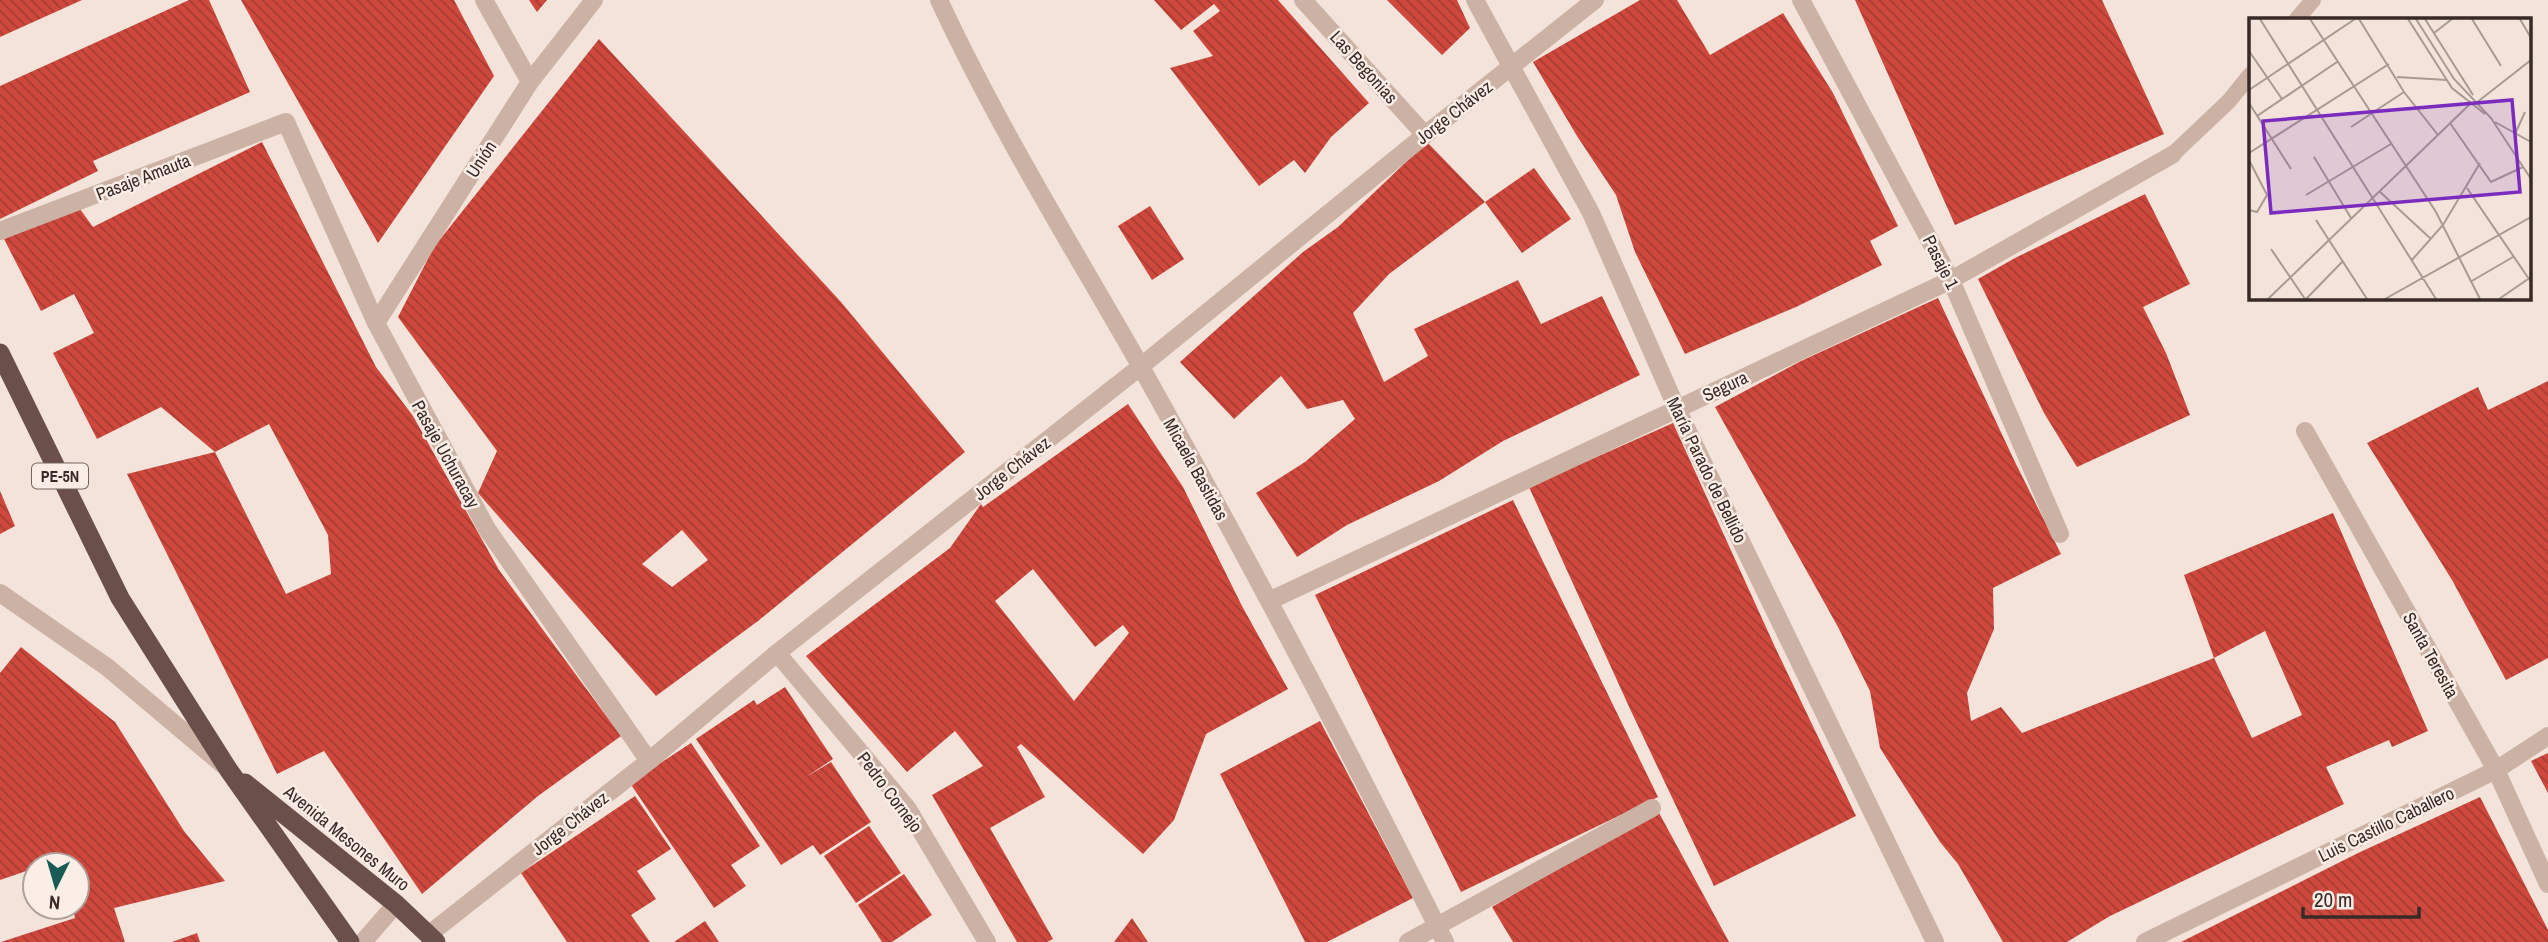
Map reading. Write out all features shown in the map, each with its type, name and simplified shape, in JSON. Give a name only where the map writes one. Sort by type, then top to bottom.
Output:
[{"type":"highway","name":"PE-5N","points":[[0,353],[120,598],[228,769],[350,942]]},
{"type":"highway","name":"Avenida Mesones Muro","points":[[228,769],[396,904],[432,938]]},
{"type":"street","points":[[484,0],[530,82]]},
{"type":"street","name":"Unión","points":[[376,323],[530,82],[594,0]]},
{"type":"street","name":"Micaela Bastidas","points":[[939,0],[1037,190],[1140,367],[1269,601],[1441,934]]},
{"type":"street","name":"Las Begonias","points":[[1304,0],[1425,135]]},
{"type":"street","name":"María Parado de Bellido","points":[[1475,0],[1591,213],[1677,409],[1935,942]]},
{"type":"street","name":"Jorge Chávez","points":[[432,938],[778,653],[1140,367],[1595,0]]},
{"type":"street","name":"Pasaje 1","points":[[1801,0],[1951,280],[2060,534]]},
{"type":"street","name":"Pasaje Uchuracay","points":[[286,122],[376,323],[487,529],[649,761]]},
{"type":"street","name":"Pasaje Amauta","points":[[0,231],[286,122]]},
{"type":"street","name":"Segura","points":[[1269,601],[1951,280],[2172,155]]},
{"type":"street","name":"Santa Teresita","points":[[2305,431],[2496,770],[2548,884]]},
{"type":"street","points":[[0,594],[107,667],[228,769]]},
{"type":"street","name":"Pedro Cornejo","points":[[778,653],[908,809],[987,942]]},
{"type":"street","name":"Luis Castillo Caballero","points":[[2145,942],[2496,770],[2548,737]]},
{"type":"street","points":[[1408,942],[1441,934],[1652,808]]},
{"type":"street","points":[[363,942],[396,904]]},
{"type":"lane","points":[[2298,18],[2313,0]]},
{"type":"lane","points":[[2172,155],[2229,101],[2249,76]]},
{"type":"building","points":[[0,0],[82,0],[0,37]]},
{"type":"building","points":[[189,0],[209,0],[250,92],[93,161],[98,171],[0,219],[0,86]]},
{"type":"building","points":[[241,0],[454,0],[494,76],[378,243]]},
{"type":"building","points":[[529,0],[547,0],[537,12]]},
{"type":"building","points":[[1154,0],[1278,0],[1369,103],[1331,137],[1305,173],[1294,160],[1259,186],[1170,68],[1213,56],[1193,31],[1220,11],[1214,4],[1181,30]]},
{"type":"building","points":[[1387,0],[1457,0],[1470,28],[1442,55]]},
{"type":"building","points":[[1640,0],[1677,0],[1710,55],[1783,13],[1833,93],[1898,226],[1870,241],[1882,265],[1796,307],[1685,354],[1635,252],[1616,195],[1533,62]]},
{"type":"building","points":[[1855,0],[2102,0],[2164,134],[1955,225]]},
{"type":"building","points":[[599,39],[841,302],[965,452],[758,621],[656,696],[478,493],[497,451],[398,317],[434,247]],"holes":[[[682,530],[708,560],[672,587],[642,564]]]},
{"type":"building","points":[[262,142],[376,367],[413,416],[499,570],[621,736],[538,796],[422,894],[324,751],[277,774],[127,474],[215,452],[161,407],[97,439],[53,353],[94,333],[74,294],[41,311],[4,239],[77,205],[93,227]],"holes":[[[269,424],[328,535],[331,574],[286,594],[215,452]]]},
{"type":"building","points":[[1427,142],[1485,202],[1389,274],[1353,313],[1384,382],[1428,356],[1414,329],[1518,280],[1541,324],[1602,296],[1640,375],[1503,441],[1439,481],[1347,525],[1297,557],[1256,493],[1305,462],[1355,419],[1343,400],[1307,409],[1281,376],[1234,419],[1180,362],[1303,252],[1338,227]]},
{"type":"building","points":[[1534,168],[1571,219],[1522,253],[1485,202]]},
{"type":"building","points":[[2145,194],[2190,284],[2143,307],[2166,353],[2190,415],[2077,467],[2044,413],[1978,279]]},
{"type":"building","points":[[1150,206],[1184,259],[1152,280],[1118,226]]},
{"type":"building","points":[[1938,298],[2061,554],[1993,588],[1994,629],[1967,693],[1971,721],[2001,707],[2022,733],[2214,658],[2184,575],[2333,513],[2428,731],[2392,747],[2389,740],[2326,767],[2344,804],[2110,916],[2067,942],[2003,942],[1958,864],[1940,842],[1880,748],[1870,691],[1838,627],[1715,407],[1801,361]],"holes":[[[2265,631],[2302,715],[2252,738],[2214,658]]]},
{"type":"building","points":[[2548,381],[2548,658],[2506,680],[2452,580],[2367,443],[2478,387],[2488,410]]},
{"type":"building","points":[[1128,404],[1183,487],[1242,606],[1288,689],[1206,734],[1174,820],[1143,854],[1021,744],[1017,747],[1045,797],[990,828],[1053,939],[1047,942],[1017,942],[932,795],[983,766],[955,731],[907,772],[806,656],[950,548],[981,504],[983,507]],"holes":[[[1033,569],[1095,647],[1123,625],[1129,633],[1074,701],[995,601]]]},
{"type":"building","points":[[1673,423],[1856,816],[1714,886],[1529,487]]},
{"type":"building","points":[[0,491],[15,526],[0,534]]},
{"type":"building","points":[[1513,500],[1658,797],[1461,892],[1315,595]]},
{"type":"building","points":[[21,647],[115,722],[184,831],[225,881],[114,908],[125,942],[1,942],[66,921],[91,921],[91,851],[21,851],[21,873],[0,880],[0,673]]},
{"type":"building","points":[[785,687],[833,759],[806,777],[831,762],[871,822],[820,855],[813,845],[781,865],[696,739],[754,700],[757,705]]},
{"type":"building","points":[[1320,721],[1413,898],[1327,942],[1305,942],[1220,774]]},
{"type":"building","points":[[691,743],[760,846],[731,865],[746,886],[714,908],[630,783]]},
{"type":"building","points":[[2548,753],[2548,793],[2531,761]]},
{"type":"building","points":[[635,796],[671,849],[637,871],[656,899],[631,915],[650,942],[567,942],[521,873]]},
{"type":"building","points":[[2480,797],[2548,930],[2548,942],[2181,942],[2358,853]]},
{"type":"building","points":[[1658,811],[1729,942],[1513,942],[1492,907]]},
{"type":"building","points":[[869,826],[901,873],[856,903],[824,856]]},
{"type":"building","points":[[904,874],[932,915],[892,942],[882,942],[858,905]]},
{"type":"building","points":[[1132,918],[1148,942],[1114,942]]},
{"type":"building","points":[[705,921],[719,942],[674,942]]},
{"type":"building","points":[[197,933],[200,942],[172,942]]}]
